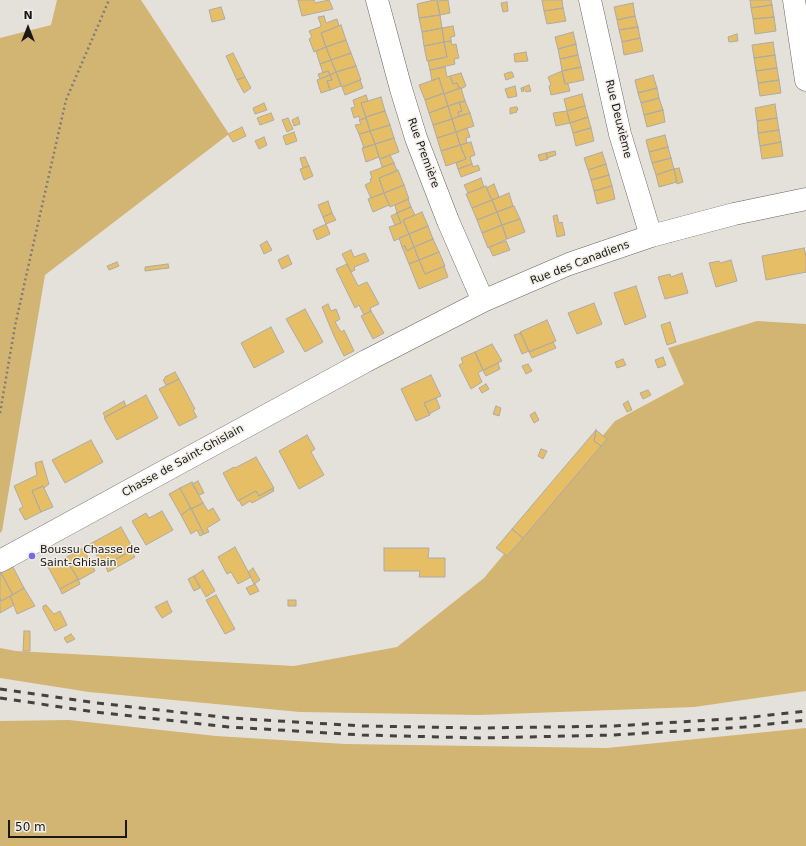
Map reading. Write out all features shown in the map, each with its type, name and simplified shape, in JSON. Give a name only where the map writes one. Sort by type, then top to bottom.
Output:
[{"type":"street","name":"Rue Première","points":[[377,0],[416,138],[448,221],[483,301]]},
{"type":"street","name":"Rue Deuxième","points":[[590,0],[620,134],[651,236]]},
{"type":"street","points":[[794,0],[806,80]]},
{"type":"street","name":"Rue des Canadiens","points":[[366,361],[483,301],[569,264],[651,236],[734,214],[806,200]]},
{"type":"street","name":"Chasse de Saint-Ghislain","points":[[0,561],[366,361]]},
{"type":"path","points":[[0,413],[25,280],[66,100],[109,0]]},
{"type":"shaded area","points":[[57,0],[141,0],[229,134],[45,275],[2,531],[0,533],[0,38],[51,25]]},
{"type":"shaded area","points":[[757,321],[806,324],[806,691],[694,707],[479,715],[300,712],[89,692],[0,678],[0,648],[16,651],[294,666],[397,647],[484,578],[615,421],[684,384],[668,348]]},
{"type":"shaded area","points":[[69,720],[216,736],[345,744],[607,748],[806,728],[806,846],[0,846],[0,721]]},
{"type":"building","points":[[298,0],[314,0],[315,3],[329,0],[333,9],[302,16]]},
{"type":"building","points":[[437,0],[440,15],[419,18],[417,4]]},
{"type":"building","points":[[448,0],[450,13],[440,15],[437,1]]},
{"type":"building","points":[[542,0],[562,0],[563,8],[544,11]]},
{"type":"building","points":[[750,0],[771,0],[772,5],[751,8]]},
{"type":"building","points":[[507,2],[508,11],[503,12],[501,3]]},
{"type":"building","points":[[633,3],[635,16],[617,20],[614,7]]},
{"type":"building","points":[[772,5],[774,17],[753,19],[751,8]]},
{"type":"building","points":[[221,7],[225,19],[212,22],[209,10]]},
{"type":"building","points":[[563,8],[566,21],[547,24],[544,11]]},
{"type":"building","points":[[440,15],[442,28],[422,32],[419,18]]},
{"type":"building","points":[[324,16],[326,23],[337,19],[339,26],[321,33],[326,47],[314,52],[309,39],[312,37],[309,31],[320,27],[321,25],[318,17]]},
{"type":"building","points":[[635,16],[638,27],[619,30],[617,20]]},
{"type":"building","points":[[774,17],[776,31],[755,34],[753,19]]},
{"type":"building","points":[[341,25],[346,40],[326,47],[321,33]]},
{"type":"building","points":[[453,26],[455,36],[451,37],[451,41],[444,42],[442,28]]},
{"type":"building","points":[[638,27],[640,38],[622,42],[619,30]]},
{"type":"building","points":[[442,28],[444,42],[424,46],[422,32]]},
{"type":"building","points":[[573,32],[576,44],[558,49],[555,37]]},
{"type":"building","points":[[737,34],[738,41],[729,42],[728,37]]},
{"type":"building","points":[[640,38],[643,51],[624,55],[622,42]]},
{"type":"building","points":[[346,40],[351,53],[331,60],[326,47]]},
{"type":"building","points":[[451,41],[452,45],[456,44],[459,58],[454,59],[455,64],[430,70],[428,61],[447,57],[444,42]]},
{"type":"building","points":[[444,42],[447,57],[427,61],[424,46]]},
{"type":"building","points":[[773,42],[775,55],[754,58],[752,45]]},
{"type":"building","points":[[576,44],[578,55],[560,59],[558,49]]},
{"type":"building","points":[[326,47],[331,60],[320,64],[316,51]]},
{"type":"building","points":[[526,52],[528,61],[515,62],[514,54]]},
{"type":"building","points":[[233,53],[245,77],[237,80],[226,56]]},
{"type":"building","points":[[351,53],[356,66],[336,72],[331,60]]},
{"type":"building","points":[[578,55],[581,67],[562,71],[560,59]]},
{"type":"building","points":[[775,55],[777,68],[756,71],[754,58]]},
{"type":"building","points":[[331,60],[336,72],[330,75],[328,71],[323,73],[320,64]]},
{"type":"building","points":[[356,66],[361,80],[342,87],[336,72]]},
{"type":"building","points":[[445,67],[447,77],[450,76],[453,84],[457,83],[459,88],[444,94],[439,78],[432,81],[430,70]]},
{"type":"building","points":[[581,67],[584,80],[565,84],[562,71]]},
{"type":"building","points":[[777,68],[779,80],[758,83],[756,71]]},
{"type":"building","points":[[328,71],[330,75],[320,79],[318,74]]},
{"type":"building","points":[[562,71],[565,84],[568,84],[570,91],[551,95],[549,86],[551,85],[548,77]]},
{"type":"building","points":[[336,72],[341,86],[330,90],[327,81],[332,80],[330,75]]},
{"type":"building","points":[[512,72],[514,77],[506,80],[504,74]]},
{"type":"building","points":[[461,73],[466,86],[461,89],[457,83],[453,84],[450,76]]},
{"type":"building","points":[[330,75],[332,80],[327,81],[330,90],[321,93],[317,80]]},
{"type":"building","points":[[653,75],[657,88],[638,93],[635,80]]},
{"type":"building","points":[[245,77],[251,88],[244,93],[237,80]]},
{"type":"building","points":[[439,78],[444,93],[425,100],[419,85]]},
{"type":"building","points":[[360,80],[363,88],[345,95],[342,87]]},
{"type":"building","points":[[779,80],[781,93],[760,96],[758,83]]},
{"type":"building","points":[[529,85],[531,91],[526,92],[523,88],[524,91],[522,92],[521,88]]},
{"type":"building","points":[[515,86],[517,96],[508,98],[505,89]]},
{"type":"building","points":[[461,88],[465,101],[448,106],[444,94]]},
{"type":"building","points":[[657,88],[659,98],[641,103],[638,93]]},
{"type":"building","points":[[444,93],[448,106],[429,113],[425,100]]},
{"type":"building","points":[[582,94],[585,106],[567,111],[564,99]]},
{"type":"building","points":[[366,95],[368,101],[361,103],[366,118],[360,120],[359,116],[354,118],[351,108],[355,107],[353,100]]},
{"type":"building","points":[[381,97],[385,111],[366,117],[361,103]]},
{"type":"building","points":[[659,98],[663,110],[644,115],[641,103]]},
{"type":"building","points":[[465,101],[470,113],[459,116],[458,112],[462,111],[459,102]]},
{"type":"building","points":[[459,102],[462,111],[458,112],[459,116],[452,119],[448,106]]},
{"type":"building","points":[[264,103],[267,110],[255,114],[253,108]]},
{"type":"building","points":[[775,104],[777,118],[757,121],[755,108]]},
{"type":"building","points":[[448,106],[452,119],[433,125],[429,113]]},
{"type":"building","points":[[585,106],[588,117],[570,123],[567,111]]},
{"type":"building","points":[[517,107],[517,112],[510,114],[510,108]]},
{"type":"building","points":[[663,110],[665,122],[647,127],[644,115]]},
{"type":"building","points":[[385,111],[390,125],[370,131],[366,117]]},
{"type":"building","points":[[567,111],[570,123],[556,126],[553,113]]},
{"type":"building","points":[[271,113],[274,120],[260,125],[257,118]]},
{"type":"building","points":[[470,113],[474,126],[456,132],[452,119]]},
{"type":"building","points":[[298,117],[300,124],[294,126],[292,120]]},
{"type":"building","points":[[588,117],[591,128],[573,133],[570,123]]},
{"type":"building","points":[[288,118],[293,129],[287,132],[282,120]]},
{"type":"building","points":[[366,118],[370,131],[359,134],[355,125],[361,124],[359,120]]},
{"type":"building","points":[[777,118],[779,130],[758,133],[757,121]]},
{"type":"building","points":[[452,119],[456,132],[437,138],[433,125]]},
{"type":"building","points":[[390,125],[394,138],[375,144],[370,131]]},
{"type":"building","points":[[242,127],[246,136],[233,142],[228,134]]},
{"type":"building","points":[[467,128],[470,137],[466,138],[467,143],[460,145],[456,132]]},
{"type":"building","points":[[591,128],[594,141],[576,146],[573,133]]},
{"type":"building","points":[[779,130],[781,142],[760,146],[758,133]]},
{"type":"building","points":[[370,131],[375,144],[364,148],[359,134]]},
{"type":"building","points":[[294,132],[297,141],[286,145],[283,136]]},
{"type":"building","points":[[456,132],[460,145],[441,151],[437,138]]},
{"type":"building","points":[[665,135],[668,147],[649,152],[646,140]]},
{"type":"building","points":[[264,137],[267,145],[259,149],[255,141]]},
{"type":"building","points":[[394,138],[399,152],[380,159],[375,144]]},
{"type":"building","points":[[471,142],[475,155],[470,157],[472,164],[458,169],[456,163],[466,159],[460,145]]},
{"type":"building","points":[[781,142],[783,156],[762,159],[760,146]]},
{"type":"building","points":[[375,144],[379,157],[366,162],[362,148]]},
{"type":"building","points":[[460,145],[466,159],[446,166],[441,151]]},
{"type":"building","points":[[668,147],[671,158],[652,163],[649,152]]},
{"type":"building","points":[[555,151],[556,155],[547,158],[546,153]]},
{"type":"building","points":[[602,152],[606,164],[588,170],[584,158]]},
{"type":"building","points":[[546,153],[548,159],[540,161],[538,155]]},
{"type":"building","points":[[390,155],[394,163],[382,167],[379,157],[380,159]]},
{"type":"building","points":[[305,157],[309,166],[303,168],[300,158]]},
{"type":"building","points":[[671,158],[674,169],[656,175],[652,163]]},
{"type":"building","points":[[394,163],[397,171],[379,178],[384,193],[371,198],[365,185],[371,182],[370,179],[372,178],[370,172]]},
{"type":"building","points":[[472,164],[473,167],[478,165],[480,170],[461,177],[458,169]]},
{"type":"building","points":[[606,164],[609,175],[591,180],[588,170]]},
{"type":"building","points":[[309,166],[313,176],[304,180],[300,169]]},
{"type":"building","points":[[679,168],[683,182],[677,184],[674,169]]},
{"type":"building","points":[[674,169],[677,182],[659,187],[656,175]]},
{"type":"building","points":[[398,170],[404,185],[384,193],[379,178]]},
{"type":"building","points":[[609,175],[612,186],[594,191],[591,180]]},
{"type":"building","points":[[481,178],[484,187],[468,193],[464,185]]},
{"type":"building","points":[[494,184],[499,197],[492,200],[486,188]]},
{"type":"building","points":[[404,185],[409,199],[390,207],[384,193]]},
{"type":"building","points":[[486,186],[492,200],[472,208],[466,194]]},
{"type":"building","points":[[612,186],[615,199],[597,204],[594,191]]},
{"type":"building","points":[[384,193],[389,205],[373,212],[368,199]]},
{"type":"building","points":[[509,193],[513,206],[497,212],[492,200]]},
{"type":"building","points":[[408,199],[411,207],[397,213],[395,205]]},
{"type":"building","points":[[492,200],[497,212],[477,220],[472,208]]},
{"type":"building","points":[[328,201],[332,213],[323,217],[318,205]]},
{"type":"building","points":[[513,206],[520,219],[502,225],[497,212]]},
{"type":"building","points":[[411,207],[415,215],[403,220],[409,234],[394,241],[389,227],[401,223],[397,213]]},
{"type":"building","points":[[422,212],[428,226],[409,234],[403,220]]},
{"type":"building","points":[[497,212],[502,225],[482,233],[477,220]]},
{"type":"building","points":[[332,213],[336,220],[326,224],[323,217]]},
{"type":"building","points":[[397,213],[401,223],[395,225],[391,216]]},
{"type":"building","points":[[557,215],[559,223],[562,222],[565,235],[557,237],[553,216]]},
{"type":"building","points":[[520,219],[525,232],[507,239],[502,225]]},
{"type":"building","points":[[326,224],[330,234],[317,240],[313,230]]},
{"type":"building","points":[[502,225],[507,239],[488,248],[482,233]]},
{"type":"building","points":[[428,226],[433,239],[414,247],[409,234]]},
{"type":"building","points":[[409,234],[414,247],[407,251],[405,246],[402,247],[399,238]]},
{"type":"building","points":[[433,239],[439,252],[419,260],[414,247]]},
{"type":"building","points":[[267,241],[272,250],[264,254],[260,245]]},
{"type":"building","points":[[506,241],[510,250],[493,256],[489,247]]},
{"type":"building","points":[[405,246],[407,251],[414,247],[419,260],[409,264],[402,247]]},
{"type":"building","points":[[804,248],[806,256],[806,272],[766,280],[762,256]]},
{"type":"building","points":[[351,250],[354,257],[365,253],[369,261],[354,267],[355,270],[351,272],[342,254]]},
{"type":"building","points":[[439,252],[445,266],[425,274],[419,260]]},
{"type":"building","points":[[288,255],[292,264],[282,269],[278,260]]},
{"type":"building","points":[[419,260],[425,274],[444,266],[448,277],[419,289],[409,264]]},
{"type":"building","points":[[731,260],[737,281],[716,287],[709,263],[719,261],[720,263]]},
{"type":"building","points":[[117,262],[119,266],[109,270],[107,266]]},
{"type":"building","points":[[168,264],[169,268],[145,271],[145,267]]},
{"type":"building","points":[[347,264],[358,286],[367,282],[379,304],[370,308],[371,311],[364,315],[359,305],[355,308],[336,269]]},
{"type":"building","points":[[682,273],[688,293],[665,299],[658,277],[670,274],[671,277]]},
{"type":"building","points":[[636,286],[646,317],[625,325],[614,293]]},
{"type":"building","points":[[594,303],[602,324],[577,334],[568,313]]},
{"type":"building","points":[[328,304],[331,311],[336,309],[340,319],[335,322],[341,332],[344,330],[354,351],[344,356],[322,307]]},
{"type":"building","points":[[305,309],[323,342],[305,352],[286,319]]},
{"type":"building","points":[[371,311],[384,333],[373,339],[361,316]]},
{"type":"building","points":[[547,320],[556,341],[529,352],[520,332]]},
{"type":"building","points":[[670,322],[676,342],[667,345],[661,325]]},
{"type":"building","points":[[271,327],[284,352],[254,368],[241,343]]},
{"type":"building","points":[[521,333],[529,351],[522,354],[514,335]]},
{"type":"building","points":[[553,342],[556,348],[532,358],[529,352]]},
{"type":"building","points":[[492,344],[502,361],[483,370],[475,352]]},
{"type":"building","points":[[475,352],[483,370],[478,373],[482,382],[471,389],[459,365],[463,363],[461,358]]},
{"type":"building","points":[[663,357],[666,365],[658,368],[655,360]]},
{"type":"building","points":[[623,359],[626,365],[617,368],[615,362]]},
{"type":"building","points":[[498,363],[500,369],[486,376],[483,371]]},
{"type":"building","points":[[528,364],[532,371],[526,374],[522,366]]},
{"type":"building","points":[[175,372],[179,379],[166,385],[163,380],[165,377]]},
{"type":"building","points":[[431,375],[441,396],[424,403],[430,415],[416,421],[401,389]]},
{"type":"building","points":[[179,379],[195,409],[193,410],[197,417],[179,426],[159,389]]},
{"type":"building","points":[[486,384],[489,389],[482,393],[479,388]]},
{"type":"building","points":[[648,390],[651,395],[643,399],[640,393]]},
{"type":"building","points":[[146,395],[158,418],[117,440],[104,418]]},
{"type":"building","points":[[436,398],[440,408],[429,414],[424,403]]},
{"type":"building","points":[[124,401],[126,406],[105,417],[103,413]]},
{"type":"building","points":[[628,401],[632,410],[627,412],[623,404]]},
{"type":"building","points":[[496,406],[501,408],[499,416],[493,414]]},
{"type":"building","points":[[535,412],[539,420],[534,423],[530,415]]},
{"type":"building","points":[[596,430],[607,439],[601,446],[594,441]]},
{"type":"building","points":[[596,430],[594,441],[601,446],[523,538],[512,529]]},
{"type":"building","points":[[307,435],[315,449],[311,452],[324,475],[299,489],[279,451]]},
{"type":"building","points":[[91,440],[103,462],[65,483],[52,460]]},
{"type":"building","points":[[541,449],[547,451],[543,459],[538,456]]},
{"type":"building","points":[[256,457],[274,488],[259,496],[256,491],[238,501],[223,473]]},
{"type":"building","points":[[42,461],[49,484],[44,488],[43,486],[32,491],[41,512],[25,520],[19,509],[23,507],[14,486],[37,475],[35,463]]},
{"type":"building","points":[[198,481],[204,493],[199,495],[192,484]]},
{"type":"building","points":[[192,482],[203,503],[191,509],[180,488]]},
{"type":"building","points":[[43,486],[53,507],[41,512],[32,491]]},
{"type":"building","points":[[180,488],[191,508],[181,515],[169,494]]},
{"type":"building","points":[[273,488],[274,491],[252,503],[250,501],[242,506],[239,500],[256,491],[259,496]]},
{"type":"building","points":[[203,503],[208,511],[213,508],[220,520],[207,528],[209,532],[204,534],[191,509]]},
{"type":"building","points":[[191,508],[204,534],[200,536],[197,530],[191,534],[181,515]]},
{"type":"building","points":[[162,511],[173,530],[146,545],[132,521],[146,513],[149,518]]},
{"type":"building","points":[[121,527],[134,550],[103,566],[90,544]]},
{"type":"building","points":[[512,529],[523,538],[507,556],[496,548]]},
{"type":"building","points":[[235,547],[251,577],[238,584],[231,572],[227,574],[218,557]]},
{"type":"building","points":[[83,548],[95,571],[79,580],[65,558]]},
{"type":"building","points":[[384,548],[429,548],[428,558],[445,558],[445,577],[419,577],[420,571],[384,571]]},
{"type":"building","points":[[131,551],[135,557],[108,572],[105,565]]},
{"type":"building","points":[[65,558],[78,579],[60,589],[48,567]]},
{"type":"building","points":[[13,567],[24,588],[13,595],[1,573]]},
{"type":"building","points":[[253,568],[260,580],[254,584],[248,572]]},
{"type":"building","points":[[203,570],[215,591],[206,597],[194,576]]},
{"type":"building","points":[[0,573],[13,595],[1,601],[0,598]]},
{"type":"building","points":[[194,576],[200,588],[194,591],[188,579]]},
{"type":"building","points":[[78,579],[80,584],[62,594],[60,589]]},
{"type":"building","points":[[255,584],[259,591],[250,595],[246,588]]},
{"type":"building","points":[[24,588],[35,606],[17,614],[10,596]]},
{"type":"building","points":[[216,595],[235,629],[225,634],[206,600]]},
{"type":"building","points":[[10,596],[14,605],[0,613],[0,598],[1,601]]},
{"type":"building","points":[[288,600],[296,600],[296,606],[288,606]]},
{"type":"building","points":[[167,601],[172,612],[162,618],[155,607]]},
{"type":"building","points":[[46,605],[54,614],[60,611],[67,625],[55,631],[43,609],[43,606]]},
{"type":"building","points":[[24,631],[30,631],[30,651],[23,651]]},
{"type":"building","points":[[71,634],[75,639],[67,643],[64,638]]},
{"type":"railway","points":[[0,689],[97,703],[230,718],[363,726],[481,728],[614,726],[744,718],[806,711]]},
{"type":"railway","points":[[0,698],[95,712],[229,727],[362,735],[480,738],[614,735],[744,727],[806,720]]},
{"type":"place","name":"Boussu Chasse de Saint-Ghislain","points":[[32,556]]}]
